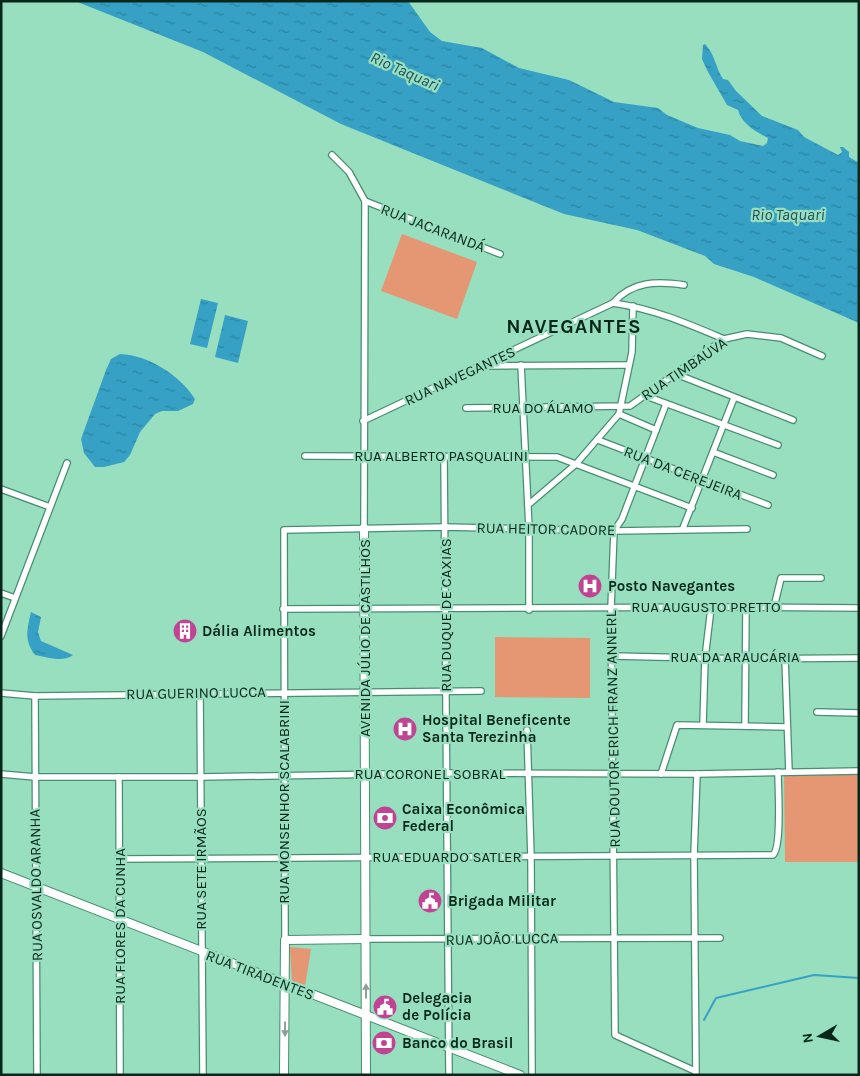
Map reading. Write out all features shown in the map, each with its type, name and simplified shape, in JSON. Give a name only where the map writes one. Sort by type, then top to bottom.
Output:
[{"type":"street","points":[[332,155],[349,172],[365,201]]},
{"type":"street","name":"RUA JACARANDÁ","points":[[365,201],[500,254]]},
{"type":"street","name":"AVENIDA JÚLIO DE CASTILHOS","points":[[365,201],[366,1075]]},
{"type":"street","name":"RUA NAVEGANTES","points":[[364,421],[484,366],[613,303],[623,292],[642,284],[661,282],[684,285]]},
{"type":"street","points":[[613,303],[668,315],[724,339]]},
{"type":"street","points":[[528,505],[576,464],[619,414],[632,352],[633,306]]},
{"type":"street","name":"RUA TIMBAÚVA","points":[[620,407],[630,406],[646,396],[724,339],[756,333],[781,338],[822,356]]},
{"type":"street","points":[[521,365],[528,505],[529,610]]},
{"type":"street","points":[[484,366],[628,365]]},
{"type":"street","points":[[676,374],[793,420]]},
{"type":"street","points":[[646,396],[778,445]]},
{"type":"street","points":[[683,528],[734,398]]},
{"type":"street","name":"RUA DOUTOR ERICH FRANZ ANNERL","points":[[666,404],[622,518],[614,531],[611,608],[615,1034],[696,1073]]},
{"type":"street","name":"RUA DO ÁLAMO","points":[[466,408],[620,407]]},
{"type":"street","points":[[619,414],[656,430]]},
{"type":"street","name":"RUA DA CEREJEIRA","points":[[598,440],[768,505]]},
{"type":"street","points":[[713,452],[773,475]]},
{"type":"street","name":"RUA ALBERTO PASQUALINI","points":[[305,456],[557,456],[634,484],[692,508]]},
{"type":"street","name":"RUA DUQUE DE CAXIAS","points":[[444,456],[449,856],[447,940],[450,1075]]},
{"type":"street","points":[[1,636],[67,463]]},
{"type":"street","points":[[1,489],[50,507]]},
{"type":"street","name":"RUA HEITOR CADORE","points":[[284,530],[445,527],[614,531],[683,528],[748,530]]},
{"type":"street","name":"RUA MONSENHOR SCALABRINI","points":[[284,530],[284,1075]]},
{"type":"street","points":[[774,606],[781,578],[821,578]]},
{"type":"street","points":[[1,593],[15,598]]},
{"type":"street","points":[[746,606],[746,725]]},
{"type":"street","name":"RUA AUGUSTO PRETTO","points":[[283,609],[529,610],[746,606],[859,608]]},
{"type":"street","points":[[703,725],[705,658],[711,608]]},
{"type":"street","name":"RUA DA ARAUCÁRIA","points":[[612,656],[746,660],[859,658]]},
{"type":"street","points":[[785,658],[789,772]]},
{"type":"street","name":"RUA GUERINO LUCCA","points":[[1,693],[35,696],[481,691]]},
{"type":"street","name":"RUA SETE IRMÃOS","points":[[200,693],[200,952],[203,1075]]},
{"type":"street","name":"RUA OSVALDO ARANHA","points":[[35,696],[37,1075]]},
{"type":"street","points":[[817,712],[859,713]]},
{"type":"street","points":[[662,774],[677,725],[787,727]]},
{"type":"street","points":[[528,730],[532,938],[532,1075]]},
{"type":"street","name":"RUA CORONEL SOBRAL","points":[[1,774],[35,777],[201,777],[447,773],[697,774],[859,771]]},
{"type":"street","name":"RUA EDUARDO SATLER","points":[[120,858],[773,855],[776,850],[778,834],[778,772]]},
{"type":"street","points":[[696,1073],[697,1012],[694,855],[697,774]]},
{"type":"street","name":"RUA FLORES DA CUNHA","points":[[119,777],[120,1075]]},
{"type":"street","name":"RUA TIRADENTES","points":[[1,873],[520,1075]]},
{"type":"street","name":"RUA JOÃO LUCCA","points":[[285,940],[720,938]]},
{"type":"shaded area","points":[[402,234],[477,262],[457,319],[381,291]]},
{"type":"shaded area","points":[[495,637],[590,638],[590,698],[495,697]]},
{"type":"shaded area","points":[[859,774],[859,862],[785,862],[784,776]]},
{"type":"shaded area","points":[[290,947],[311,949],[305,987],[292,982]]},
{"type":"water","name":"Rio Taquari","points":[[75,1],[408,1],[430,32],[442,41],[482,48],[519,68],[569,80],[614,102],[658,108],[667,115],[698,128],[730,135],[740,141],[763,146],[767,143],[768,138],[746,123],[738,110],[727,105],[708,72],[702,59],[703,45],[705,44],[723,79],[728,80],[736,91],[762,116],[798,130],[804,137],[838,155],[842,152],[840,147],[843,147],[849,152],[849,157],[859,163],[859,323],[754,277],[714,264],[705,256],[637,230],[564,214],[341,124],[203,52]]},
{"type":"water","points":[[201,299],[218,303],[207,348],[190,344]]},
{"type":"water","points":[[225,315],[248,321],[238,363],[215,357]]},
{"type":"water","points":[[120,354],[131,355],[152,362],[172,374],[189,390],[195,399],[193,404],[178,411],[162,411],[155,414],[140,432],[130,455],[124,462],[104,467],[95,467],[84,453],[81,439],[111,359]]},
{"type":"water","points":[[31,612],[41,617],[38,632],[41,641],[73,655],[59,659],[35,655],[27,635]]},
{"type":"waterway","points":[[704,1020],[716,998],[814,975],[859,978]]},
{"type":"place","name":"Posto Navegantes","points":[[590,586]]},
{"type":"place","name":"Dália Alimentos","points":[[185,631]]},
{"type":"place","name":"Hospital Beneficente Santa Terezinha","points":[[405,729]]},
{"type":"place","name":"Caixa Econômica Federal","points":[[385,818]]},
{"type":"place","name":"Brigada Militar","points":[[430,901]]},
{"type":"place","name":"Delegacia de Polícia","points":[[385,1007]]},
{"type":"place","name":"Banco do Brasil","points":[[384,1043]]},
{"type":"district","name":"NAVEGANTES","points":[[574,326]]}]
